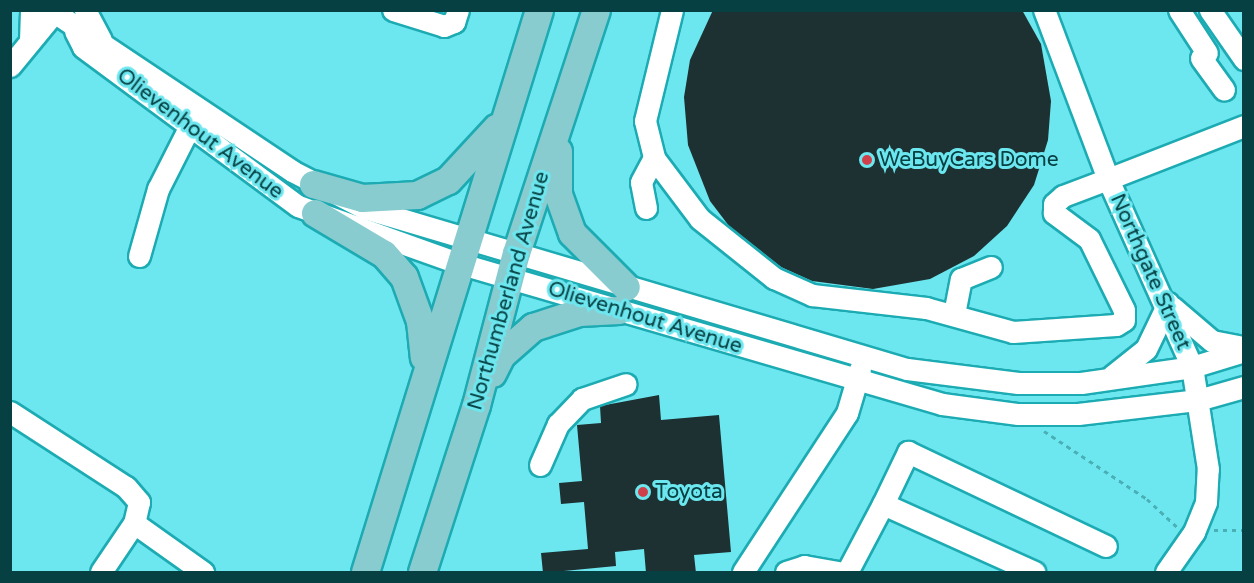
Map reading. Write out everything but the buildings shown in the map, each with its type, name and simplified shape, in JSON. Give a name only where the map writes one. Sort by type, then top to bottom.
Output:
[{"type":"main road","points":[[365,573],[425,370],[539,10]]},
{"type":"main road","name":"Northumberland Avenue","points":[[422,573],[476,405],[513,265],[596,10]]},
{"type":"main road","points":[[314,184],[363,198],[417,195],[461,169],[502,122]]},
{"type":"main road","points":[[476,405],[501,355],[533,327],[622,298],[572,233],[558,194],[558,129]]},
{"type":"main road","points":[[315,213],[384,254],[404,277],[420,321],[425,370]]},
{"type":"street","points":[[30,40],[31,10]]},
{"type":"street","points":[[85,10],[101,40]]},
{"type":"street","points":[[393,10],[444,26],[454,22],[458,10]]},
{"type":"street","points":[[672,10],[645,121],[654,158],[687,207],[774,278],[813,295],[954,314],[1013,332],[1121,323],[1124,310],[1089,239],[1054,207],[1063,196],[1108,179],[1044,10]]},
{"type":"street","points":[[1179,10],[1224,90]]},
{"type":"street","points":[[1210,10],[1244,59]]},
{"type":"street","points":[[10,66],[54,12]]},
{"type":"street","name":"Olievenhout Avenue","points":[[54,12],[75,31],[83,47],[263,184],[315,213],[513,265],[622,298],[855,382],[942,404],[1018,414],[1078,414],[1198,400],[1244,387]]},
{"type":"street","name":"Olievenhout Avenue","points":[[75,31],[101,40],[314,184],[462,251]]},
{"type":"street","points":[[139,256],[158,189],[187,126],[202,108]]},
{"type":"street","name":"Northgate Street","points":[[1166,573],[1206,502],[1208,469],[1198,400],[1192,367],[1168,303],[1108,179],[1244,126]]},
{"type":"street","points":[[646,208],[641,182],[654,158]]},
{"type":"street","points":[[954,314],[961,279],[991,267]]},
{"type":"street","name":"Olievenhout Avenue","points":[[622,298],[864,356],[908,369],[1018,383],[1105,380],[1192,367],[1244,349]]},
{"type":"street","points":[[1105,380],[1146,349],[1168,303],[1212,341],[1244,349]]},
{"type":"street","points":[[743,573],[847,413],[864,356]]},
{"type":"street","points":[[540,465],[558,424],[582,399],[626,384]]},
{"type":"street","points":[[10,412],[134,495],[140,510],[101,573]]},
{"type":"street","points":[[847,573],[908,452],[1106,546]]},
{"type":"street","points":[[883,504],[1034,573]]},
{"type":"street","points":[[134,523],[203,573]]},
{"type":"street","points":[[786,573],[804,566],[839,573]]},
{"type":"path","points":[[1037,432],[1044,431],[1147,499],[1188,533],[1244,530]]},
{"type":"place","name":"WeBuyCars Dome","points":[[867,160]]},
{"type":"place","name":"Toyota","points":[[643,492]]}]
